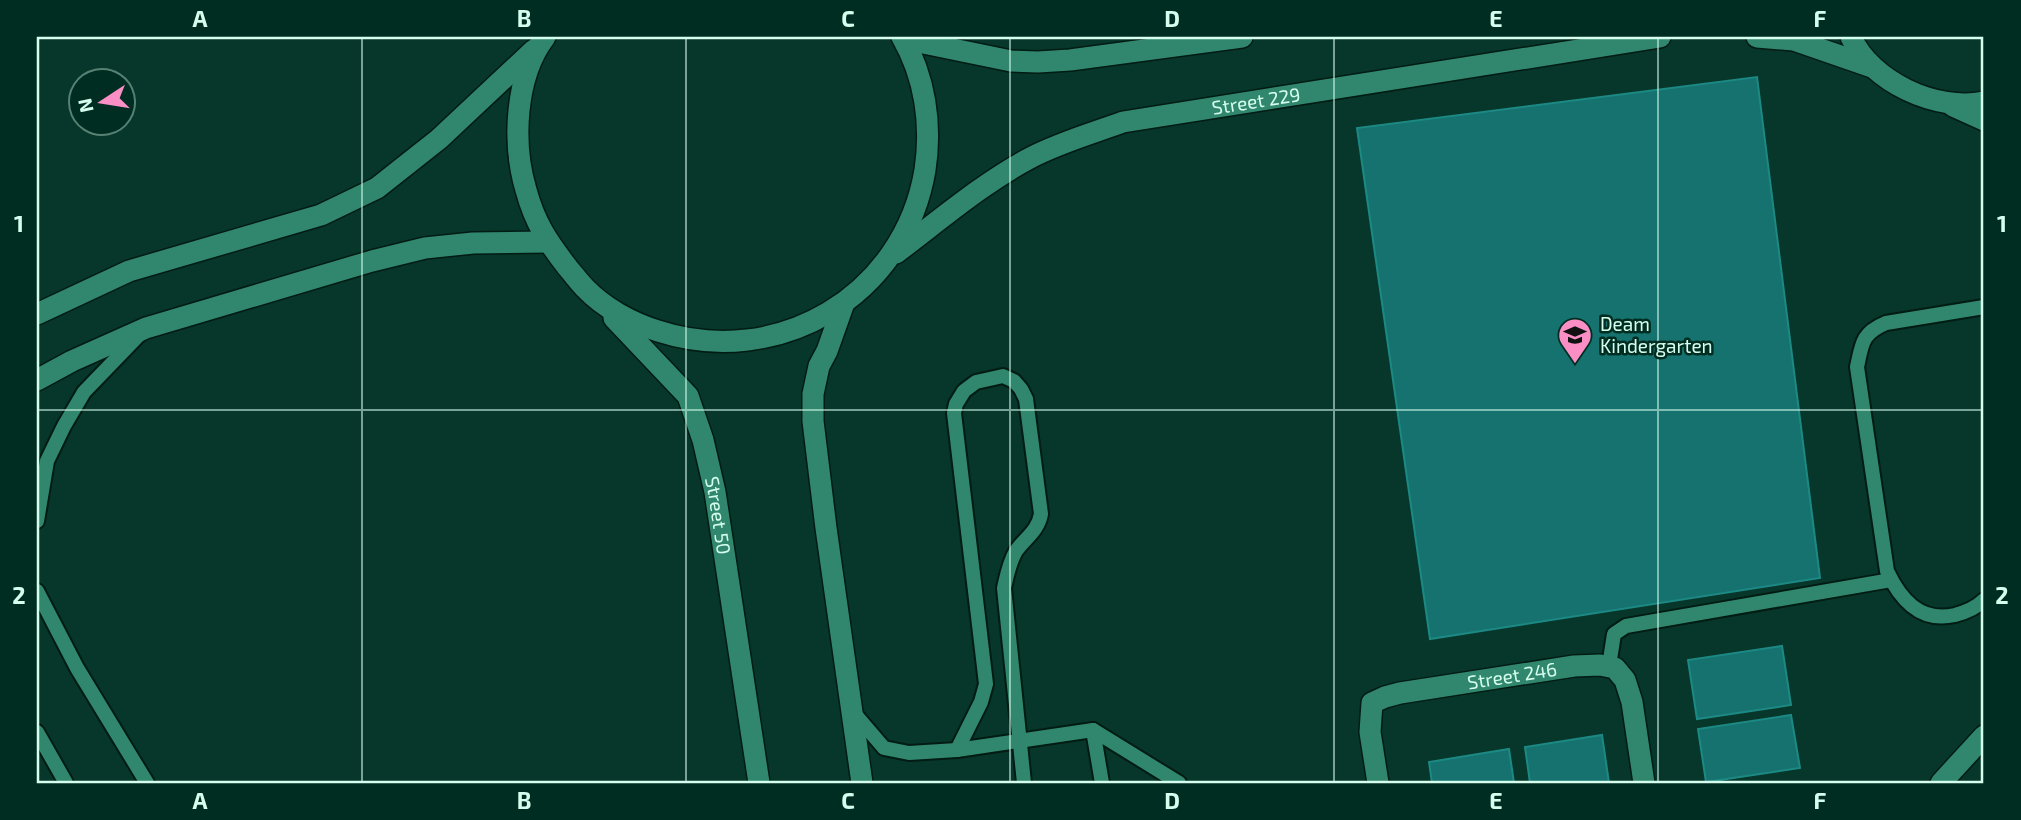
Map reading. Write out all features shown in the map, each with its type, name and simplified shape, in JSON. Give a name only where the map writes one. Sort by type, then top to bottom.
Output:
[{"type":"main road","points":[[903,38],[1011,61],[1038,62],[1242,37]]},
{"type":"main road","name":"Street 229","points":[[889,258],[969,198],[1032,157],[1123,122],[1660,37]]},
{"type":"main road","points":[[1757,37],[1794,40],[1873,67],[1906,90],[1984,120]]},
{"type":"main road","points":[[1851,37],[1873,67]]},
{"type":"main road","points":[[542,41],[526,78],[519,111],[518,145],[522,179],[532,211],[547,242],[586,289],[614,310],[645,327],[678,337],[713,342],[747,341],[782,334],[814,321],[844,303],[868,282],[889,258],[908,225],[922,189],[928,151],[927,113],[919,75],[903,38]]},
{"type":"main road","points":[[37,314],[129,271],[321,215],[376,188],[439,139],[542,41]]},
{"type":"main road","points":[[1945,103],[1984,102]]},
{"type":"main road","points":[[37,380],[146,328],[372,261],[425,248],[473,243],[547,242]]},
{"type":"main road","name":"Street 50","points":[[586,289],[688,396],[704,440],[715,492],[759,783]]},
{"type":"main road","points":[[37,301],[71,297]]},
{"type":"main road","points":[[844,303],[827,351],[818,366],[813,394],[813,422],[862,783]]},
{"type":"main road","name":"Street 246","points":[[1378,783],[1370,732],[1372,703],[1400,694],[1574,666],[1609,666]]},
{"type":"main road","points":[[1609,666],[1615,668],[1625,680],[1632,702],[1644,783]]},
{"type":"main road","points":[[1941,783],[1984,736]]},
{"type":"lane","points":[[1984,307],[1886,323],[1872,328],[1864,337],[1857,367],[1887,570],[1895,588],[1909,604],[1924,614],[1943,618],[1977,607],[1984,600]]},
{"type":"lane","points":[[37,521],[47,461],[64,426],[84,391],[146,328]]},
{"type":"lane","points":[[957,750],[981,702],[986,684],[954,413],[956,404],[969,386],[1003,376],[1014,381],[1026,399],[1041,514],[1039,523],[1017,550],[1009,566],[1004,588],[1024,783]]},
{"type":"lane","points":[[1609,666],[1614,634],[1626,626],[1891,580]]},
{"type":"lane","points":[[37,591],[76,668],[147,783]]},
{"type":"lane","points":[[852,710],[884,747],[909,753],[957,750],[1093,730],[1180,783]]},
{"type":"lane","points":[[1093,730],[1101,783]]},
{"type":"lane","points":[[37,732],[66,783]]},
{"type":"building","points":[[1757,77],[1820,578],[1430,639],[1357,128]]},
{"type":"building","points":[[1782,646],[1791,705],[1697,719],[1688,660]]},
{"type":"building","points":[[1791,715],[1800,768],[1706,782],[1698,729]]},
{"type":"building","points":[[1602,735],[1609,783],[1530,783],[1525,747]]},
{"type":"building","points":[[1509,749],[1514,783],[1432,783],[1429,762]]},
{"type":"place","name":"Deam Kindergarten","points":[[1575,365]]}]
